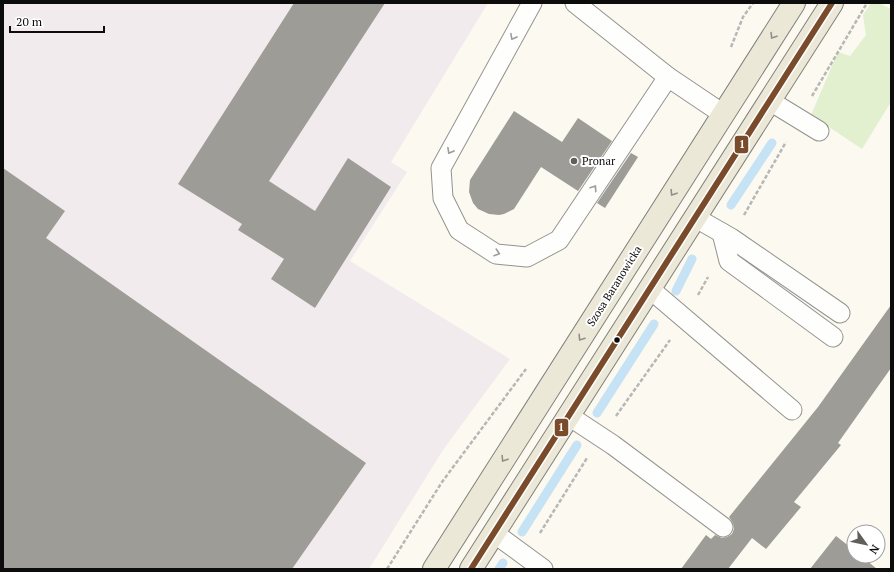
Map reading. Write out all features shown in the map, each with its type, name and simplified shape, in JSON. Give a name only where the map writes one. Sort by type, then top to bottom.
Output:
[{"type":"main road","points":[[794,3],[820,22]]},
{"type":"main road","name":"Szosa Baranowicka","points":[[434,569],[794,3]]},
{"type":"main road","points":[[471,569],[832,3]]},
{"type":"main road","points":[[627,325],[640,273],[728,131],[723,114],[766,108]]},
{"type":"main road","points":[[520,433],[547,451]]},
{"type":"lane","points":[[532,3],[441,168],[443,198],[459,230],[496,254],[527,257],[559,240],[668,77]]},
{"type":"lane","points":[[575,3],[668,77],[723,114]]},
{"type":"lane","points":[[766,108],[799,119],[819,131]]},
{"type":"lane","points":[[696,218],[840,313]]},
{"type":"lane","points":[[726,239],[729,261],[833,337]]},
{"type":"lane","points":[[650,289],[792,410]]},
{"type":"lane","points":[[569,416],[601,437],[723,527]]},
{"type":"lane","points":[[494,533],[543,569]]},
{"type":"path","points":[[525,556],[601,437],[685,318],[726,239],[867,3]]},
{"type":"shaded area","points":[[3,3],[488,3],[391,162],[407,172],[350,261],[510,359],[443,450],[369,569],[3,569]]},
{"type":"green space","points":[[871,3],[879,3],[891,9],[891,102],[862,149],[811,115],[838,52],[850,56],[866,35],[863,15]]},
{"type":"building","points":[[294,3],[385,3],[269,181],[315,211],[348,158],[391,187],[315,308],[271,279],[284,259],[238,230],[242,224],[178,184]]},
{"type":"building","points":[[514,111],[562,142],[578,118],[612,141],[578,191],[541,167],[514,209],[499,215],[489,214],[478,209],[473,203],[469,192],[470,180]]},
{"type":"building","points":[[631,153],[638,157],[605,208],[597,203]]},
{"type":"building","points":[[3,168],[65,211],[46,238],[366,463],[292,569],[3,569]]},
{"type":"building","points":[[891,305],[891,368],[838,443],[841,445],[794,502],[801,507],[766,549],[752,538],[728,569],[681,569],[706,535],[711,539],[715,535],[722,538],[732,534],[734,529],[733,523],[729,517],[818,407]]},
{"type":"building","points":[[836,536],[846,544],[846,564],[871,564],[877,569],[810,569]]},
{"type":"waterway","points":[[731,205],[772,143]]},
{"type":"waterway","points":[[676,291],[692,259]]},
{"type":"waterway","points":[[597,413],[654,324]]},
{"type":"waterway","points":[[522,532],[577,445]]},
{"type":"waterway","points":[[499,569],[503,563]]},
{"type":"transit line","name":"1","points":[[471,569],[832,3]]},
{"type":"place","name":"Pronar","points":[[574,161]]}]
